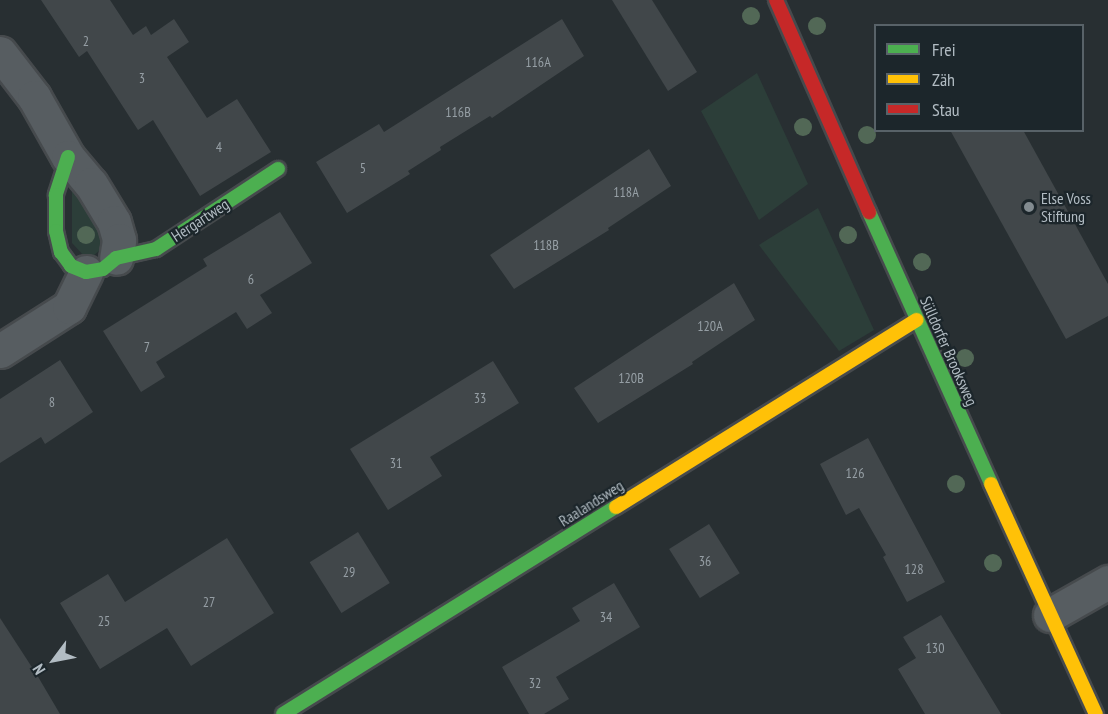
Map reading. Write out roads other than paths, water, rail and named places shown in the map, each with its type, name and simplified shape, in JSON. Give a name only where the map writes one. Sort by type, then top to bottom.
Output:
[{"type":"street","name":"Sülldorfer Brooksweg","points":[[776,0],[916,320],[1096,714]]},
{"type":"street","points":[[0,53],[34,97],[68,157],[91,184],[114,222],[119,240],[116,258]]},
{"type":"street","points":[[0,351],[69,307],[86,272],[71,266],[61,252],[56,231],[56,195],[68,157]]},
{"type":"street","name":"Hergartweg","points":[[86,272],[103,269],[116,258],[156,249],[278,169]]},
{"type":"street","name":"Raalandsweg","points":[[283,714],[916,320]]},
{"type":"street","points":[[1050,615],[1108,582]]},
{"type":"place","name":"Else Voss Stiftung","points":[[1029,207]]}]
